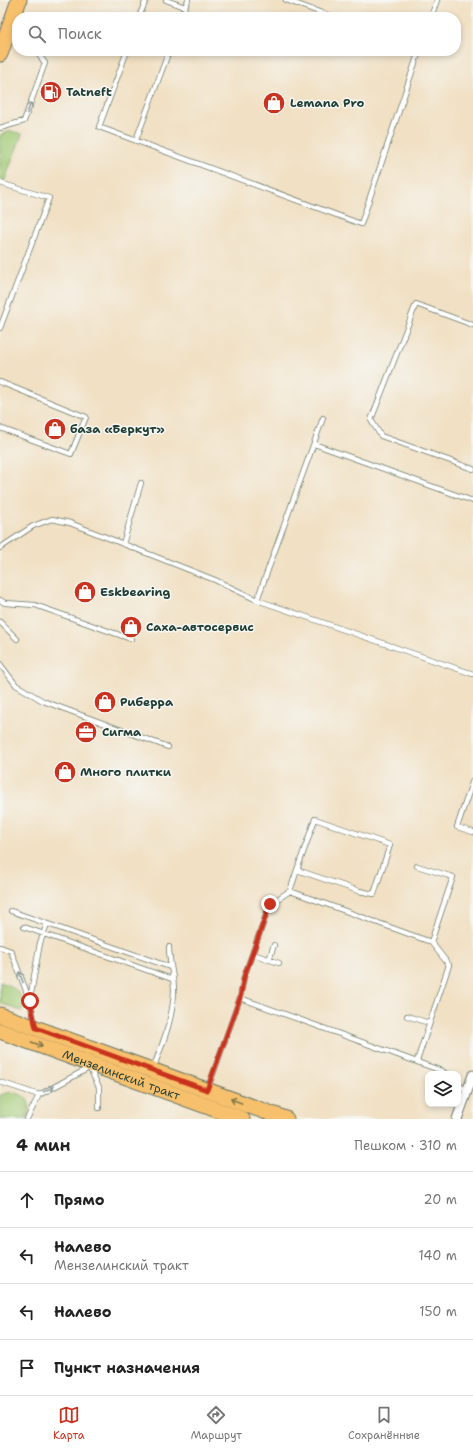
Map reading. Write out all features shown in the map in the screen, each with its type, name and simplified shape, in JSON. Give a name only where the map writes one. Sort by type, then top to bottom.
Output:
[{"type":"main road","points":[[17,12],[19,0]]},
{"type":"main road","points":[[0,54],[12,28]]},
{"type":"main road","name":"Мензелинский тракт","points":[[0,1015],[286,1119]]},
{"type":"main road","name":"Мензелинский тракт","points":[[0,1031],[242,1119]]},
{"type":"street","points":[[457,1119],[473,1075]]},
{"type":"lane","points":[[142,12],[146,0]]},
{"type":"lane","points":[[166,0],[185,7]]},
{"type":"lane","points":[[183,12],[188,0]]},
{"type":"lane","points":[[286,0],[319,12]]},
{"type":"lane","points":[[433,12],[437,0]]},
{"type":"lane","points":[[0,128],[24,121],[45,63],[40,56]]},
{"type":"lane","points":[[125,56],[99,127],[360,224],[417,56]]},
{"type":"lane","points":[[136,140],[167,56]]},
{"type":"lane","points":[[0,183],[49,198],[0,328]]},
{"type":"lane","points":[[473,325],[416,304],[371,420],[381,436],[473,469]]},
{"type":"lane","points":[[0,382],[86,417],[71,454],[0,428]]},
{"type":"lane","points":[[257,600],[323,418]]},
{"type":"lane","points":[[314,444],[473,501]]},
{"type":"lane","points":[[123,544],[141,483]]},
{"type":"lane","points":[[0,548],[33,526],[52,519],[70,523],[215,580],[257,600],[473,674]]},
{"type":"lane","points":[[0,600],[6,603],[34,605],[131,639]]},
{"type":"lane","points":[[0,622],[17,639]]},
{"type":"lane","points":[[0,664],[16,685],[43,701],[168,746]]},
{"type":"lane","points":[[473,780],[457,827],[473,832]]},
{"type":"lane","points":[[207,1090],[240,998],[244,977],[270,904],[290,891],[297,870],[315,819],[390,844],[374,894],[359,891],[297,870]]},
{"type":"lane","points":[[417,866],[453,876],[431,942]]},
{"type":"lane","points":[[290,891],[431,942],[449,965],[417,1062]]},
{"type":"lane","points":[[11,911],[170,967]]},
{"type":"lane","points":[[30,1001],[43,934],[47,924]]},
{"type":"lane","points":[[24,927],[172,979]]},
{"type":"lane","points":[[269,960],[274,944]]},
{"type":"lane","points":[[0,947],[11,951],[30,1001],[36,1028]]},
{"type":"lane","points":[[153,1070],[169,1028],[174,990],[170,967],[169,948]]},
{"type":"lane","points":[[253,954],[279,963]]},
{"type":"lane","points":[[240,998],[442,1071]]},
{"type":"lane","points":[[407,1016],[429,1023]]},
{"type":"lane","points":[[27,1119],[39,1095],[90,1065],[99,1088],[99,1108]]},
{"type":"lane","points":[[0,1082],[39,1095]]},
{"type":"lane","points":[[461,1087],[467,1092]]},
{"type":"green space","points":[[11,131],[22,134],[4,182],[0,181],[0,135]]},
{"type":"green space","points":[[0,982],[17,991],[22,999],[24,1009],[21,1011],[0,1003]]},
{"type":"green space","points":[[11,1092],[22,1095],[28,1101],[29,1109],[26,1119],[0,1119],[0,1095]]},
{"type":"place","name":"Tatneft","points":[[51,92]]},
{"type":"place","name":"Lemana Pro","points":[[274,103]]},
{"type":"place","name":"база «Беркут»","points":[[55,429]]},
{"type":"place","name":"Eskbearing","points":[[85,592]]},
{"type":"place","name":"Саха-автосервис","points":[[131,627]]},
{"type":"place","name":"Риберра","points":[[105,702]]},
{"type":"place","name":"Сигма","points":[[86,732]]},
{"type":"place","name":"Много плитки","points":[[65,772]]},
{"type":"route","points":[[30,1001],[36,1028],[207,1090],[219,1060],[240,998],[244,977],[270,904]]}]
